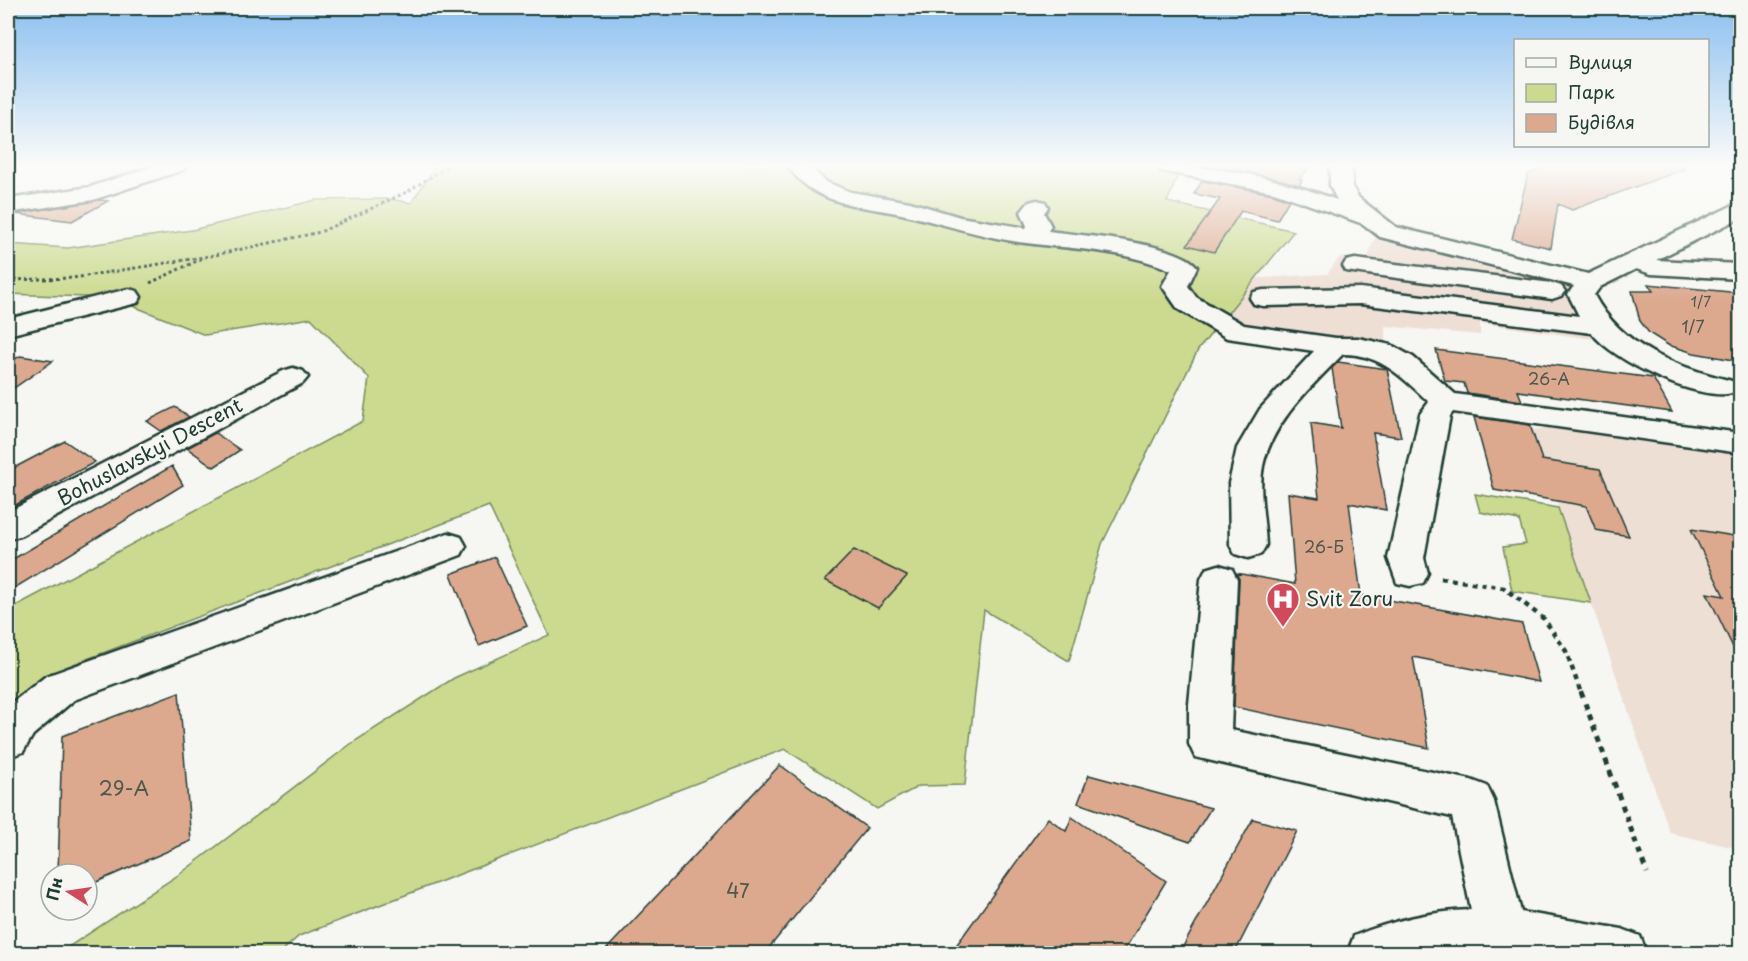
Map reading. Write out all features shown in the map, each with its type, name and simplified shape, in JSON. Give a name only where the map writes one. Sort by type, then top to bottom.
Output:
[{"type":"street","points":[[915,211],[952,222],[1122,249],[1172,261],[1185,267],[1175,286],[1187,303],[1237,332],[1336,346],[1358,345],[1382,351],[1403,363],[1446,402],[1724,447]]},
{"type":"street","points":[[1033,211],[1039,226],[1033,236]]},
{"type":"street","points":[[1346,211],[1368,219]]},
{"type":"street","points":[[1359,211],[1388,232],[1586,288]]},
{"type":"street","points":[[1355,266],[1586,288],[1635,259],[1736,211]]},
{"type":"street","points":[[1635,259],[1651,267],[1740,272]]},
{"type":"street","points":[[1586,288],[1587,309],[1598,325],[1620,345],[1651,363],[1690,379],[1734,392]]},
{"type":"street","points":[[1263,297],[1360,296],[1385,301],[1598,325]]},
{"type":"street","points":[[8,327],[128,297]]},
{"type":"street","points":[[1385,301],[1403,363]]},
{"type":"street","points":[[1248,544],[1246,468],[1266,422],[1300,381],[1336,346]]},
{"type":"street","name":"Bohuslavskyi Descent","points":[[8,528],[293,377]]},
{"type":"street","points":[[1410,573],[1406,558],[1435,414],[1446,402]]},
{"type":"street","points":[[8,739],[18,722],[60,688],[448,546]]},
{"type":"street","points":[[1219,579],[1210,704],[1210,744],[1471,801],[1501,934]]},
{"type":"street","points":[[1372,954],[1440,936],[1501,934],[1622,954]]},
{"type":"path","points":[[8,280],[73,278],[210,256],[320,231],[365,211]]},
{"type":"path","points":[[128,297],[142,287],[210,256]]},
{"type":"path","points":[[1410,573],[1504,588],[1544,619],[1566,651],[1647,873]]},
{"type":"shaded area","points":[[1377,231],[1575,278],[1571,294],[1592,339],[1480,323],[1480,335],[1385,326],[1385,340],[1320,339],[1241,329],[1219,308],[1244,279],[1327,274],[1340,257],[1367,260]]},
{"type":"shaded area","points":[[1546,428],[1740,455],[1740,849],[1670,833],[1532,430]]},
{"type":"green space","points":[[271,211],[1206,211],[1294,231],[1198,350],[1102,544],[1069,661],[984,610],[965,785],[919,786],[877,809],[785,749],[299,936],[280,953],[59,953],[180,874],[352,743],[454,678],[549,635],[489,506],[66,667],[8,702],[8,610],[363,421],[369,378],[311,318],[205,335],[113,298],[8,294],[8,244],[68,248],[192,230]]},
{"type":"green space","points":[[1475,494],[1558,508],[1591,603],[1512,591],[1503,547],[1526,544],[1519,520],[1480,512]]},
{"type":"building","points":[[34,211],[90,211],[72,221],[15,214]]},
{"type":"building","points":[[1212,211],[1282,211],[1277,220],[1241,211],[1214,252],[1187,245]]},
{"type":"building","points":[[1519,211],[1557,211],[1551,248],[1512,239]]},
{"type":"building","points":[[1648,284],[1740,293],[1740,361],[1694,353],[1668,345],[1649,333],[1640,321],[1632,291],[1653,291]]},
{"type":"building","points":[[1436,350],[1653,378],[1672,412],[1518,391],[1522,401],[1467,393],[1464,383],[1445,381]]},
{"type":"building","points":[[20,356],[53,361],[8,392],[8,363]]},
{"type":"building","points":[[1338,362],[1387,369],[1401,437],[1373,433],[1386,510],[1349,503],[1361,595],[1522,624],[1539,682],[1413,657],[1429,748],[1234,707],[1239,579],[1236,573],[1295,584],[1288,493],[1319,498],[1311,423],[1341,428],[1332,368]]},
{"type":"building","points":[[175,407],[189,417],[161,431],[147,421]]},
{"type":"building","points":[[1474,417],[1530,425],[1542,460],[1600,469],[1629,536],[1596,530],[1586,506],[1494,490]]},
{"type":"building","points":[[215,433],[240,450],[214,467],[187,448]]},
{"type":"building","points":[[65,441],[95,462],[8,509],[8,471]]},
{"type":"building","points":[[172,466],[183,485],[8,592],[8,562]]},
{"type":"building","points":[[1691,529],[1740,537],[1740,662],[1707,593],[1724,596]]},
{"type":"building","points":[[854,550],[907,576],[878,608],[825,580]]},
{"type":"building","points":[[495,557],[527,626],[479,646],[451,574]]},
{"type":"building","points":[[179,692],[191,841],[99,881],[99,862],[58,862],[62,736]]},
{"type":"building","points":[[780,765],[867,828],[764,954],[602,954]]},
{"type":"building","points":[[1089,775],[1211,808],[1190,842],[1078,803]]},
{"type":"building","points":[[1072,817],[1166,881],[1122,954],[950,954],[1048,818],[1066,831]]},
{"type":"building","points":[[1253,819],[1297,831],[1234,954],[1179,954]]},
{"type":"place","name":"Svit Zoru","points":[[1283,628]]}]
